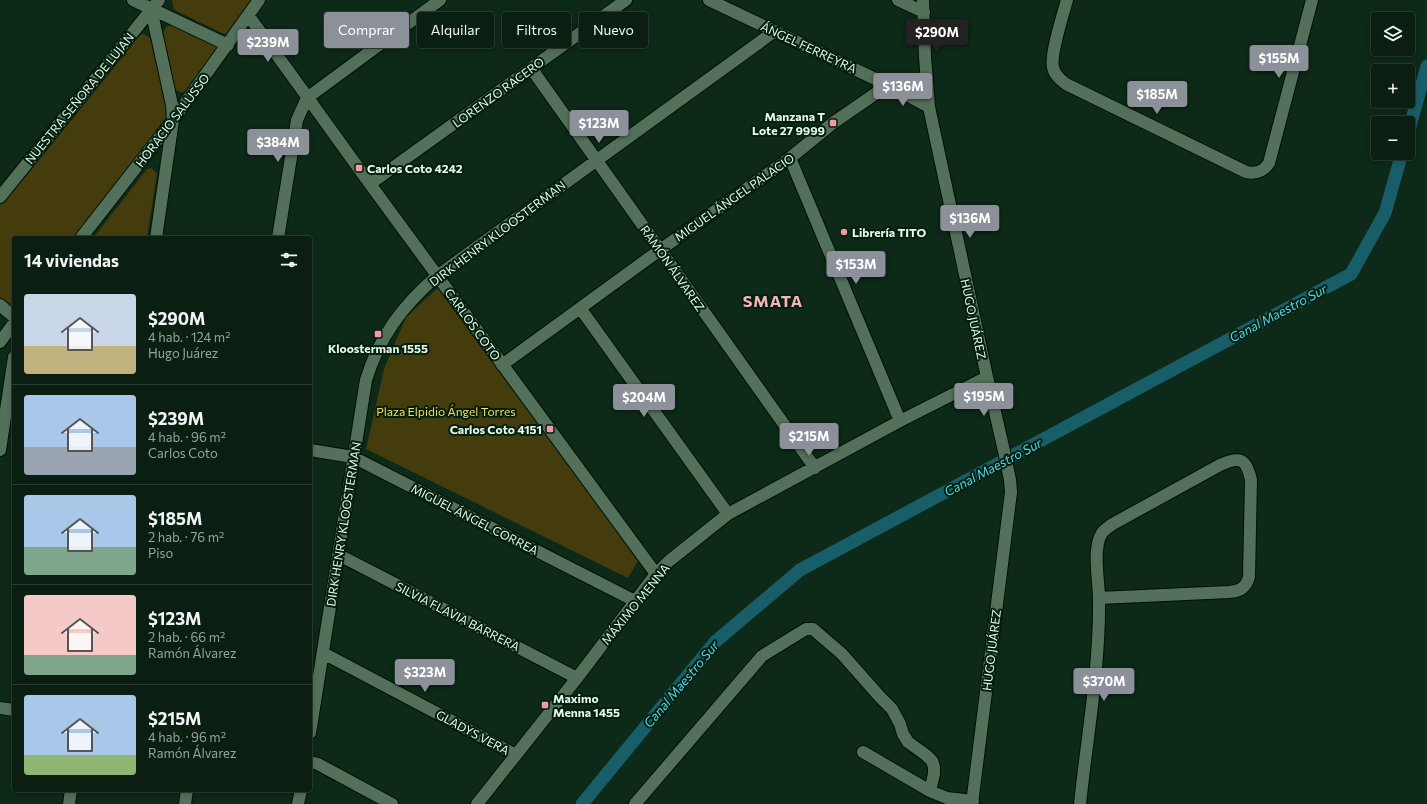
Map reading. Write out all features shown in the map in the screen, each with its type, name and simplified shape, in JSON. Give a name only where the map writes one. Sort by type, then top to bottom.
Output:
[{"type":"street","points":[[134,0],[155,4],[228,45]]},
{"type":"street","name":"HORACIO SALUSSO","points":[[83,236],[173,120],[259,0]]},
{"type":"street","points":[[278,236],[297,120],[308,98],[440,0]]},
{"type":"street","name":"LORENZO RACERO","points":[[370,184],[626,0]]},
{"type":"street","name":"ÁNGEL FERREYRA","points":[[709,0],[888,85],[929,107]]},
{"type":"street","points":[[898,0],[924,12]]},
{"type":"street","name":"HUGO JUÁREZ","points":[[923,0],[929,107],[1004,451],[1011,492],[973,803]]},
{"type":"street","points":[[1067,0],[1053,56],[1053,67],[1055,74],[1060,80],[1246,172],[1259,172],[1265,169],[1269,163],[1312,0]]},
{"type":"street","points":[[155,4],[172,105],[173,120],[156,236]]},
{"type":"street","name":"NUESTRA SEÑORA DE LUJAN","points":[[0,196],[155,4]]},
{"type":"street","name":"CARLOS COTO","points":[[248,15],[437,276],[656,574]]},
{"type":"street","name":"DIRK HENRY KLOOSTERMAN","points":[[312,721],[366,380],[372,360],[392,323],[416,296],[437,276],[775,31]]},
{"type":"street","name":"RAMÓN ÁLVAREZ","points":[[531,68],[815,468]]},
{"type":"street","name":"MIGUEL ÁNGEL PALACIO","points":[[502,365],[790,158],[833,123],[888,85]]},
{"type":"street","points":[[790,158],[900,421]]},
{"type":"street","points":[[0,305],[12,315]]},
{"type":"street","points":[[580,308],[728,514]]},
{"type":"street","points":[[0,342],[12,326]]},
{"type":"street","points":[[0,450],[12,370]]},
{"type":"street","name":"MÁXIMO MENNA","points":[[477,804],[577,678],[656,574],[669,561],[728,514],[987,376]]},
{"type":"street","name":"MIGUEL ÁNGEL CORREA","points":[[312,450],[353,457],[635,601]]},
{"type":"street","points":[[1080,804],[1098,643],[1098,540],[1102,532],[1111,525],[1220,465],[1233,460],[1239,460],[1244,463],[1249,470],[1251,480],[1249,577],[1244,587],[1238,591],[1229,592],[1099,598]]},
{"type":"street","name":"SILVIA FLAVIA BARRERA","points":[[339,555],[577,678]]},
{"type":"street","points":[[635,804],[762,656],[806,629],[813,629],[842,654],[892,709],[908,742],[932,761],[934,774],[930,791]]},
{"type":"street","name":"GLADYS VERA","points":[[323,653],[516,755]]},
{"type":"street","points":[[0,708],[12,710]]},
{"type":"street","points":[[863,752],[930,791],[947,798],[973,803]]},
{"type":"street","points":[[312,762],[318,764],[392,804]]},
{"type":"street","points":[[69,804],[71,792]]},
{"type":"street","points":[[185,804],[187,792]]},
{"type":"street","points":[[298,804],[301,792]]},
{"type":"green space","points":[[172,0],[255,0],[229,33],[224,34],[174,10]]},
{"type":"green space","points":[[174,24],[214,43],[217,48],[189,91],[181,92],[175,90],[162,35],[166,27]]},
{"type":"green space","points":[[144,34],[150,38],[168,114],[167,121],[76,236],[12,236],[12,306],[10,306],[0,297],[0,205],[135,36]]},
{"type":"green space","points":[[151,168],[157,173],[147,236],[95,236],[147,169]]},
{"type":"green space","name":"Plaza Elpidio Ángel Torres","points":[[440,286],[638,561],[628,578],[366,449],[384,369],[406,317]]},
{"type":"waterway","name":"Canal Maestro Sur","points":[[1413,116],[1427,66]]},
{"type":"waterway","name":"Canal Maestro Sur","points":[[582,804],[715,642],[800,570],[1351,274],[1385,213],[1400,160]]},
{"type":"place","name":"Manzana T Lote 27 9999","points":[[833,123]]},
{"type":"place","name":"Carlos Coto 4242","points":[[359,168]]},
{"type":"place","name":"Librería TITO","points":[[844,232]]},
{"type":"place","name":"Kloosterman 1555","points":[[378,334]]},
{"type":"place","name":"Carlos Coto 4151","points":[[550,429]]},
{"type":"place","name":"Maximo Menna 1455","points":[[545,705]]},
{"type":"district","name":"SMATA","points":[[773,300]]}]
